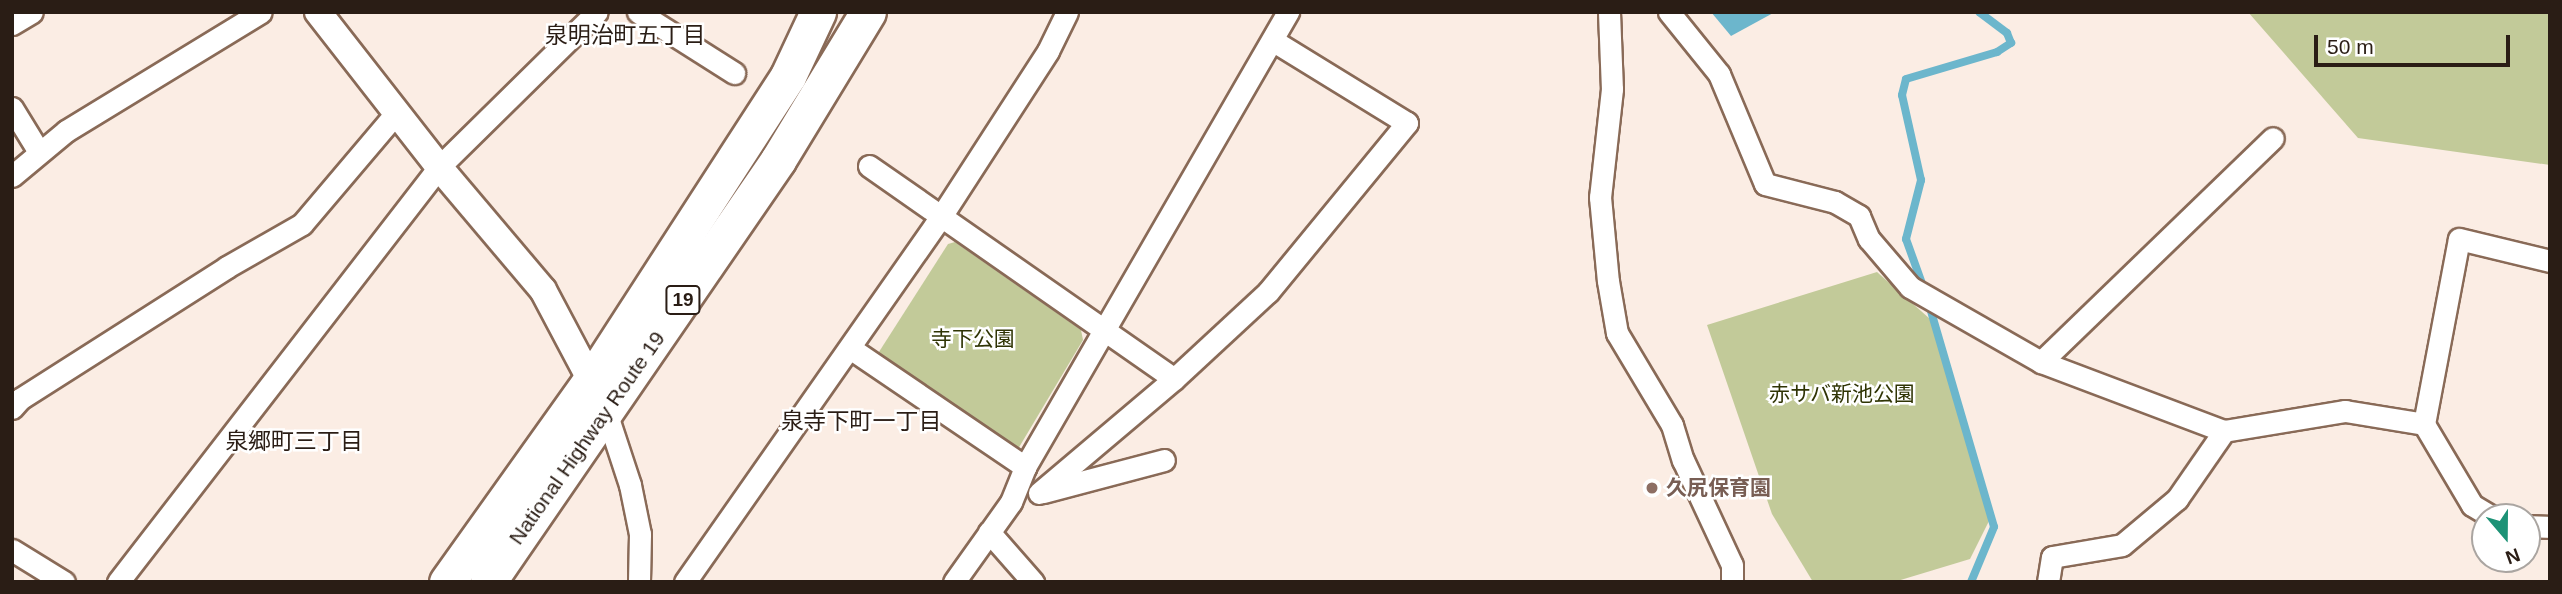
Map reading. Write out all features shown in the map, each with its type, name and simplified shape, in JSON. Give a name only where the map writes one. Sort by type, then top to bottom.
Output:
[{"type":"highway","name":"National Highway Route 19","points":[[447,582],[592,379],[788,76],[818,12]]},
{"type":"highway","name":"National Highway Route 19","points":[[488,582],[778,160],[868,12]]},
{"type":"street","points":[[12,24],[32,12]]},
{"type":"street","points":[[12,176],[66,131],[261,12]]},
{"type":"street","points":[[318,12],[439,167],[543,289],[592,379],[631,485],[640,534],[639,582]]},
{"type":"street","points":[[118,582],[439,167],[597,12]]},
{"type":"street","points":[[638,12],[734,73]]},
{"type":"street","points":[[685,582],[942,215],[1048,51],[1068,12]]},
{"type":"street","points":[[954,582],[1011,502],[1024,467],[1288,12]]},
{"type":"street","points":[[1609,12],[1612,89],[1600,197],[1608,281],[1617,333],[1672,425],[1683,460],[1732,565],[1732,582]]},
{"type":"street","points":[[1669,12],[1719,74],[1765,184],[1835,202],[1859,216],[1869,239],[1910,287],[2041,362],[2224,431],[2346,411],[2424,424]]},
{"type":"street","points":[[1039,493],[1174,379],[1268,292],[1407,123],[1272,40]]},
{"type":"street","points":[[12,108],[39,152]]},
{"type":"street","points":[[12,408],[19,400],[227,267],[302,224],[396,113]]},
{"type":"street","points":[[2041,362],[2273,138]]},
{"type":"street","points":[[869,166],[1174,379]]},
{"type":"street","points":[[2471,503],[2424,424],[2459,239],[2550,261]]},
{"type":"street","points":[[850,348],[1024,467]]},
{"type":"street","points":[[2048,582],[2052,557],[2122,545],[2177,499],[2224,431]]},
{"type":"street","points":[[1011,502],[1164,460]]},
{"type":"street","points":[[989,532],[1033,582]]},
{"type":"street","points":[[12,550],[64,582]]},
{"type":"green space","points":[[2248,12],[2550,12],[2550,165],[2358,138]]},
{"type":"green space","name":"寺下公園","points":[[955,242],[1081,330],[1083,340],[1018,449],[1013,450],[877,355],[948,244]]},
{"type":"green space","name":"赤サバ新池公園","points":[[1877,272],[1930,319],[1989,521],[1970,559],[1894,582],[1813,582],[1772,514],[1707,325]]},
{"type":"water","points":[[1711,12],[1775,12],[1731,36]]},
{"type":"waterway","points":[[1924,289],[1906,239],[1921,180],[1902,95],[1906,79],[1997,52],[2011,43],[2007,33],[1979,12]]},
{"type":"waterway","points":[[1928,301],[1994,527],[1971,582]]},
{"type":"place","name":"久尻保育園","points":[[1652,488]]},
{"type":"district","name":"泉明治町五丁目","points":[[625,35]]},
{"type":"district","name":"泉寺下町一丁目","points":[[861,421]]},
{"type":"district","name":"泉郷町三丁目","points":[[294,441]]}]
